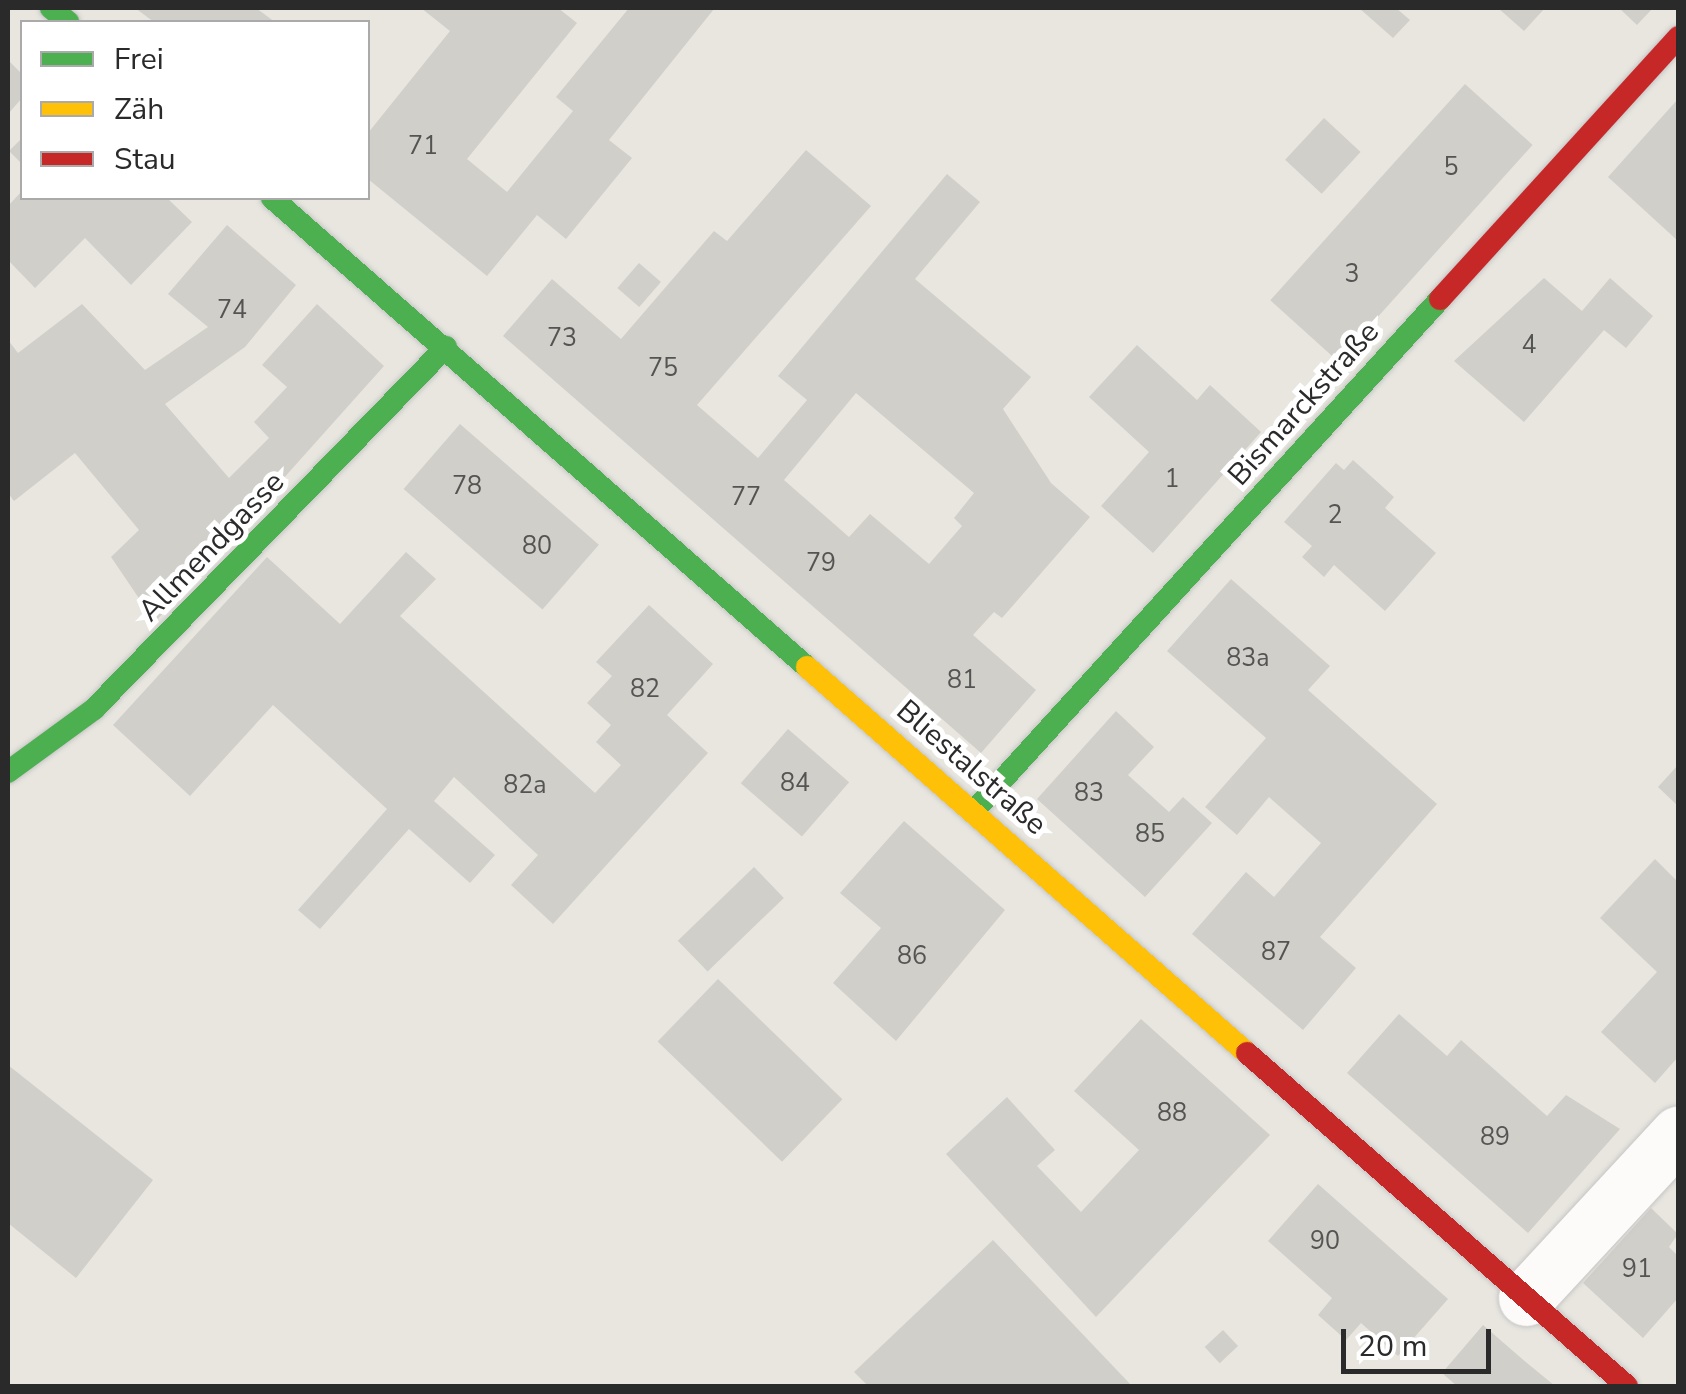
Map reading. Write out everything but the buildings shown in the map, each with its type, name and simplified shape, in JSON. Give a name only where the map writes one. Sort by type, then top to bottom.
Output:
[{"type":"main road","name":"Bismarckstraße","points":[[974,811],[1678,38]]},
{"type":"main road","name":"Bliestalstraße","points":[[274,200],[1628,1386]]},
{"type":"main road","name":"Allmendgasse","points":[[8,772],[156,650],[446,347]]},
{"type":"street","points":[[1526,1298],[1678,1134]]},
{"type":"traffic: fast","points":[[51,8],[66,20]]},
{"type":"traffic: fast","points":[[274,200],[807,667]]},
{"type":"traffic: fast","points":[[974,811],[1440,299]]},
{"type":"traffic: fast","points":[[8,772],[94,709],[446,347]]},
{"type":"traffic: slow","points":[[807,667],[1247,1053]]},
{"type":"traffic: jam","points":[[1440,299],[1678,37]]},
{"type":"traffic: jam","points":[[1247,1053],[1627,1386]]}]
